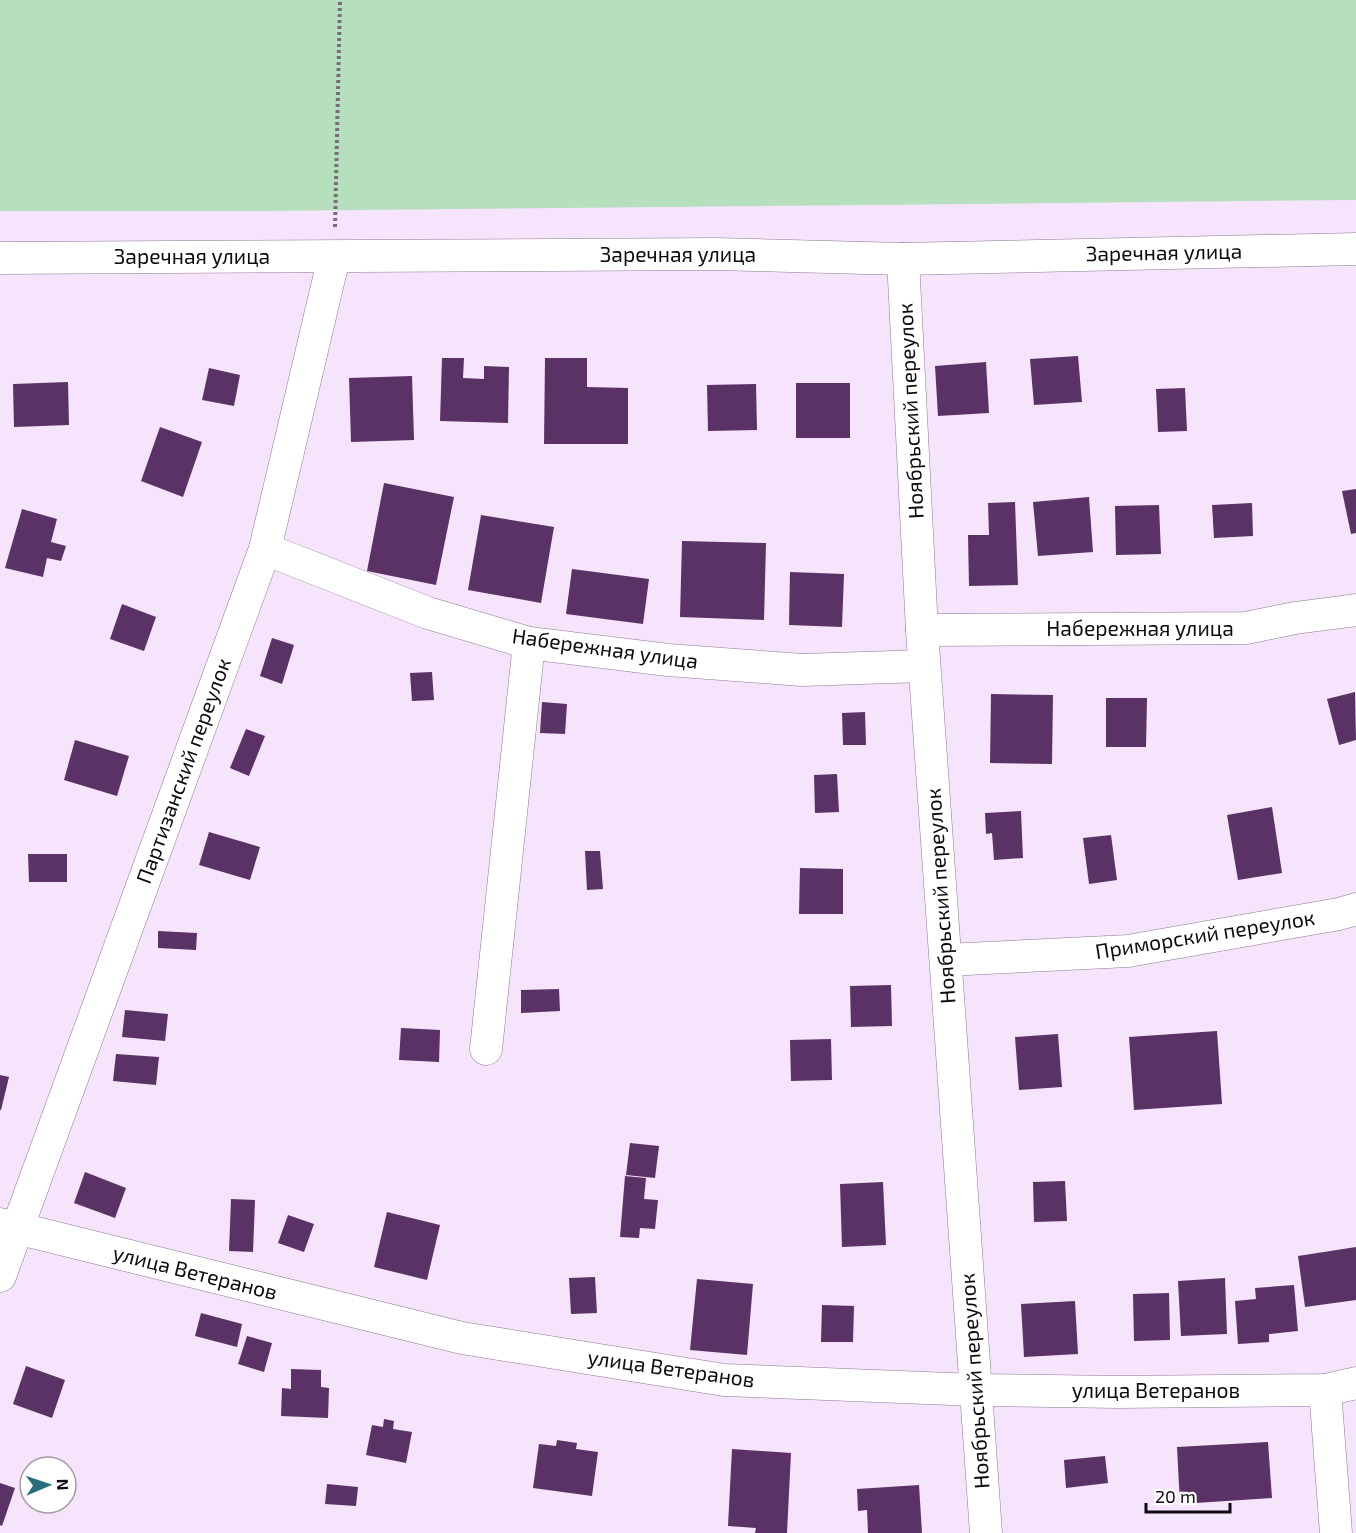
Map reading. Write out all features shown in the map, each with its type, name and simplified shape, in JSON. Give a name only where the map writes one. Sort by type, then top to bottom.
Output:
[{"type":"street","name":"Заречная улица","points":[[0,258],[716,255],[903,259],[1356,249]]},
{"type":"street","name":"Партизанский переулок","points":[[0,1276],[8,1227],[265,549],[334,257]]},
{"type":"street","name":"Ноябрьский переулок","points":[[903,259],[924,666],[986,1533]]},
{"type":"street","name":"Набережная улица","points":[[265,549],[428,613],[529,643],[668,660],[802,669],[924,666]]},
{"type":"street","name":"Набережная улица","points":[[922,630],[1246,628],[1295,618],[1356,610]]},
{"type":"street","points":[[486,1048],[529,643]]},
{"type":"street","name":"Приморский переулок","points":[[946,960],[1128,951],[1339,914],[1356,909]]},
{"type":"street","name":"улица Ветеранов","points":[[8,1227],[462,1338],[724,1380],[976,1390],[1130,1392],[1324,1390],[1356,1383]]},
{"type":"street","points":[[1324,1390],[1336,1533]]},
{"type":"path","points":[[334,257],[340,0]]},
{"type":"green space","points":[[0,0],[1356,0],[1356,200],[261,211],[0,211]]},
{"type":"building","points":[[1078,356],[1082,402],[1034,405],[1030,359]]},
{"type":"building","points":[[442,358],[464,358],[463,378],[484,379],[484,366],[509,367],[508,423],[440,421]]},
{"type":"building","points":[[545,358],[587,358],[587,387],[628,388],[628,444],[544,444]]},
{"type":"building","points":[[986,362],[989,413],[938,416],[935,366]]},
{"type":"building","points":[[209,368],[240,375],[234,406],[202,400]]},
{"type":"building","points":[[412,376],[414,440],[351,442],[349,378]]},
{"type":"building","points":[[68,382],[69,425],[14,427],[13,384]]},
{"type":"building","points":[[796,383],[850,383],[850,438],[796,438]]},
{"type":"building","points":[[756,384],[757,430],[708,431],[707,385]]},
{"type":"building","points":[[1185,388],[1187,431],[1158,432],[1156,389]]},
{"type":"building","points":[[160,427],[202,442],[183,497],[141,481]]},
{"type":"building","points":[[384,483],[454,497],[436,585],[367,571]]},
{"type":"building","points":[[1356,489],[1356,533],[1351,534],[1342,491]]},
{"type":"building","points":[[1089,497],[1093,552],[1038,556],[1033,502]]},
{"type":"building","points":[[1015,502],[1018,585],[969,586],[968,535],[989,535],[988,503]]},
{"type":"building","points":[[1252,503],[1253,536],[1214,538],[1212,505]]},
{"type":"building","points":[[1159,505],[1161,554],[1116,555],[1115,506]]},
{"type":"building","points":[[22,509],[57,519],[51,542],[66,546],[61,561],[47,558],[43,577],[5,568]]},
{"type":"building","points":[[481,515],[554,527],[541,603],[468,590]]},
{"type":"building","points":[[682,541],[766,543],[764,620],[680,617]]},
{"type":"building","points":[[572,569],[649,579],[643,624],[566,614]]},
{"type":"building","points":[[790,572],[844,574],[842,627],[789,625]]},
{"type":"building","points":[[122,604],[156,617],[144,651],[110,639]]},
{"type":"building","points":[[272,638],[294,645],[282,684],[260,676]]},
{"type":"building","points":[[432,672],[434,700],[412,701],[410,673]]},
{"type":"building","points":[[1355,692],[1356,740],[1339,745],[1327,699]]},
{"type":"building","points":[[991,694],[1053,695],[1052,764],[990,763]]},
{"type":"building","points":[[1106,698],[1147,698],[1146,747],[1106,747]]},
{"type":"building","points":[[542,702],[567,704],[565,734],[540,733]]},
{"type":"building","points":[[865,712],[866,745],[843,745],[842,713]]},
{"type":"building","points":[[246,729],[265,736],[249,776],[230,768]]},
{"type":"building","points":[[75,740],[129,756],[117,796],[64,780]]},
{"type":"building","points":[[837,774],[839,812],[815,813],[814,775]]},
{"type":"building","points":[[1272,807],[1282,873],[1238,880],[1227,815]]},
{"type":"building","points":[[1021,811],[1023,858],[994,860],[992,833],[986,834],[985,813]]},
{"type":"building","points":[[209,832],[260,847],[250,880],[199,865]]},
{"type":"building","points":[[1111,835],[1117,880],[1089,884],[1083,838]]},
{"type":"building","points":[[585,851],[600,851],[603,889],[587,890]]},
{"type":"building","points":[[28,854],[67,854],[67,882],[29,882]]},
{"type":"building","points":[[800,868],[843,869],[843,914],[799,914]]},
{"type":"building","points":[[158,931],[197,933],[196,950],[158,948]]},
{"type":"building","points":[[891,985],[892,1026],[851,1027],[850,986]]},
{"type":"building","points":[[559,989],[560,1011],[521,1013],[521,990]]},
{"type":"building","points":[[125,1010],[168,1014],[165,1041],[122,1037]]},
{"type":"building","points":[[401,1028],[440,1030],[439,1062],[399,1060]]},
{"type":"building","points":[[1217,1031],[1222,1104],[1134,1110],[1129,1037]]},
{"type":"building","points":[[1058,1034],[1062,1087],[1019,1090],[1015,1037]]},
{"type":"building","points":[[831,1039],[832,1080],[791,1081],[790,1040]]},
{"type":"building","points":[[116,1054],[159,1057],[156,1085],[113,1081]]},
{"type":"building","points":[[0,1075],[9,1077],[1,1110],[0,1110]]},
{"type":"building","points":[[630,1143],[659,1146],[655,1178],[626,1175]]},
{"type":"building","points":[[85,1172],[126,1188],[115,1218],[74,1203]]},
{"type":"building","points":[[625,1176],[646,1178],[644,1199],[658,1200],[655,1229],[640,1228],[639,1238],[620,1237]]},
{"type":"building","points":[[1065,1181],[1067,1221],[1034,1222],[1033,1182]]},
{"type":"building","points":[[883,1182],[886,1245],[842,1247],[840,1184]]},
{"type":"building","points":[[231,1199],[255,1200],[253,1252],[229,1251]]},
{"type":"building","points":[[387,1212],[440,1225],[427,1280],[374,1267]]},
{"type":"building","points":[[288,1215],[314,1224],[304,1252],[278,1243]]},
{"type":"building","points":[[1356,1247],[1356,1300],[1305,1307],[1298,1256]]},
{"type":"building","points":[[595,1277],[597,1313],[571,1314],[569,1278]]},
{"type":"building","points":[[1225,1278],[1227,1334],[1181,1336],[1178,1281]]},
{"type":"building","points":[[697,1279],[753,1284],[747,1355],[690,1350]]},
{"type":"building","points":[[1294,1285],[1298,1331],[1269,1334],[1269,1342],[1238,1344],[1235,1301],[1256,1299],[1255,1288]]},
{"type":"building","points":[[1169,1293],[1170,1340],[1134,1341],[1133,1294]]},
{"type":"building","points":[[1075,1301],[1078,1354],[1024,1357],[1021,1304]]},
{"type":"building","points":[[822,1305],[854,1306],[853,1342],[821,1342]]},
{"type":"building","points":[[201,1313],[242,1324],[237,1347],[195,1336]]},
{"type":"building","points":[[247,1336],[272,1343],[264,1372],[238,1364]]},
{"type":"building","points":[[26,1366],[65,1380],[52,1418],[13,1404]]},
{"type":"building","points":[[291,1369],[321,1370],[321,1387],[329,1388],[328,1418],[281,1416],[282,1388],[291,1389]]},
{"type":"building","points":[[384,1419],[394,1421],[393,1429],[412,1432],[406,1463],[366,1455],[372,1425],[383,1427]]},
{"type":"building","points":[[557,1440],[577,1443],[576,1449],[598,1452],[592,1496],[533,1488],[539,1444],[556,1446]]},
{"type":"building","points":[[1268,1442],[1272,1498],[1180,1504],[1177,1447]]},
{"type":"building","points":[[732,1449],[791,1453],[787,1533],[755,1533],[756,1528],[728,1526]]},
{"type":"building","points":[[1105,1456],[1108,1483],[1066,1488],[1064,1460]]},
{"type":"building","points":[[0,1483],[15,1488],[2,1526],[0,1525]]},
{"type":"building","points":[[327,1484],[358,1487],[356,1506],[325,1504]]},
{"type":"building","points":[[919,1485],[922,1533],[868,1533],[867,1510],[858,1511],[857,1489]]}]
